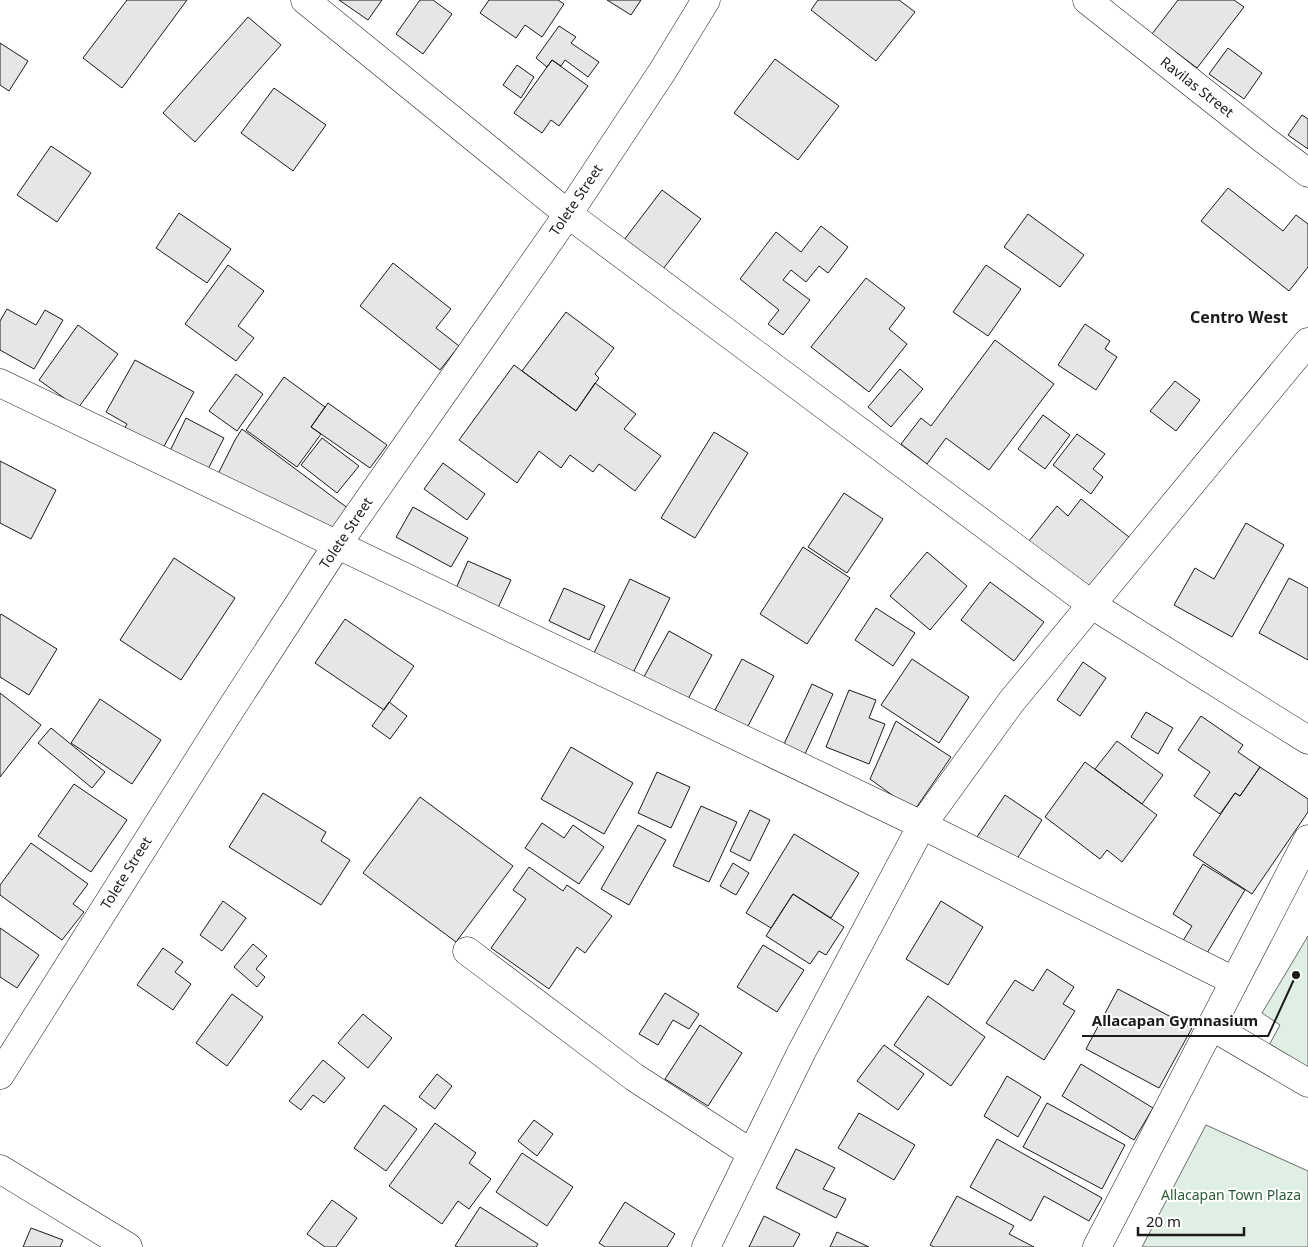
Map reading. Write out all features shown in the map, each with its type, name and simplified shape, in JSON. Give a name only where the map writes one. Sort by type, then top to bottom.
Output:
[{"type":"street","points":[[305,0],[568,214],[1092,605],[1308,740]]},
{"type":"street","name":"Tolete Street","points":[[0,1075],[219,726],[337,544],[568,214],[662,72],[706,0]]},
{"type":"street","name":"Ravilas Street","points":[[1087,0],[1264,140],[1308,172]]},
{"type":"street","points":[[706,1247],[802,1051],[922,825],[1012,702],[1308,342]]},
{"type":"street","points":[[0,383],[922,825],[1234,981]]},
{"type":"street","points":[[1096,1247],[1308,840]]},
{"type":"street","points":[[467,951],[634,1077],[751,1153]]},
{"type":"street","points":[[1211,1026],[1308,1083]]},
{"type":"street","points":[[0,1169],[128,1247]]},
{"type":"green space","points":[[1308,936],[1308,1071],[1268,1047],[1280,1025],[1262,1013]]},
{"type":"green space","name":"Allacapan Town Plaza","points":[[1206,1125],[1308,1171],[1308,1247],[1142,1247]]},
{"type":"building","points":[[127,0],[187,0],[122,88],[83,58]]},
{"type":"building","points":[[339,0],[382,0],[368,20]]},
{"type":"building","points":[[420,0],[433,0],[452,14],[423,54],[396,34]]},
{"type":"building","points":[[489,0],[558,0],[564,4],[542,37],[525,25],[516,38],[480,13]]},
{"type":"building","points":[[607,0],[641,0],[631,15]]},
{"type":"building","points":[[818,0],[899,0],[915,12],[876,61],[811,10]]},
{"type":"building","points":[[1178,0],[1234,0],[1244,7],[1197,68],[1152,34]]},
{"type":"building","points":[[248,17],[281,45],[195,142],[163,113]]},
{"type":"building","points":[[559,26],[576,37],[571,43],[599,62],[588,77],[565,60],[561,66],[552,60],[547,67],[536,58]]},
{"type":"building","points":[[0,43],[28,61],[9,91],[0,85]]},
{"type":"building","points":[[1228,48],[1262,73],[1244,99],[1209,74]]},
{"type":"building","points":[[775,59],[839,106],[798,160],[734,113]]},
{"type":"building","points":[[552,60],[588,86],[559,126],[551,120],[542,133],[514,113]]},
{"type":"building","points":[[517,65],[534,77],[521,98],[503,85]]},
{"type":"building","points":[[274,88],[326,125],[293,171],[241,133]]},
{"type":"building","points":[[1302,115],[1308,119],[1308,149],[1288,135]]},
{"type":"building","points":[[51,146],[91,173],[57,222],[17,195]]},
{"type":"building","points":[[1228,188],[1283,231],[1296,215],[1308,224],[1308,267],[1289,291],[1201,221]]},
{"type":"building","points":[[662,190],[701,219],[660,273],[621,244]]},
{"type":"building","points":[[179,213],[231,249],[207,283],[156,248]]},
{"type":"building","points":[[1028,214],[1084,255],[1060,287],[1004,247]]},
{"type":"building","points":[[821,226],[848,247],[828,273],[819,266],[806,282],[791,270],[783,280],[810,300],[783,335],[768,324],[779,310],[740,279],[776,232],[801,252]]},
{"type":"building","points":[[393,263],[451,309],[436,328],[459,346],[440,370],[360,306]]},
{"type":"building","points":[[228,265],[264,291],[238,326],[254,338],[236,361],[185,324]]},
{"type":"building","points":[[986,265],[1021,289],[988,336],[953,312]]},
{"type":"building","points":[[866,278],[905,308],[889,329],[907,344],[869,392],[811,347]]},
{"type":"building","points":[[7,309],[36,325],[45,310],[63,320],[34,369],[0,350],[0,321]]},
{"type":"building","points":[[566,312],[614,348],[595,374],[599,378],[576,411],[522,371]]},
{"type":"building","points":[[1085,324],[1110,341],[1105,349],[1117,357],[1096,390],[1058,365]]},
{"type":"building","points":[[78,325],[118,354],[78,408],[39,380]]},
{"type":"building","points":[[995,340],[1054,384],[989,470],[946,438],[927,464],[901,444],[921,418],[931,426]]},
{"type":"building","points":[[135,360],[194,392],[158,457],[120,436],[127,424],[106,412]]},
{"type":"building","points":[[514,365],[576,411],[595,383],[636,414],[624,429],[661,456],[635,491],[599,464],[593,472],[570,455],[561,468],[539,451],[517,483],[459,440]]},
{"type":"building","points":[[900,369],[923,389],[891,427],[868,407]]},
{"type":"building","points":[[236,374],[263,394],[237,431],[209,411]]},
{"type":"building","points":[[284,377],[325,407],[311,427],[321,434],[297,467],[246,430]]},
{"type":"building","points":[[1175,381],[1200,400],[1176,431],[1150,411]]},
{"type":"building","points":[[328,403],[387,445],[370,468],[311,427]]},
{"type":"building","points":[[1043,415],[1070,435],[1045,469],[1018,449]]},
{"type":"building","points":[[186,418],[224,438],[206,473],[168,455]]},
{"type":"building","points":[[242,429],[353,512],[332,542],[217,476]]},
{"type":"building","points":[[714,432],[748,453],[695,538],[661,518]]},
{"type":"building","points":[[1077,434],[1105,454],[1093,469],[1103,477],[1091,494],[1053,465]]},
{"type":"building","points":[[322,438],[359,466],[337,493],[301,465]]},
{"type":"building","points":[[0,461],[56,490],[31,539],[0,523]]},
{"type":"building","points":[[443,463],[485,494],[467,520],[424,489]]},
{"type":"building","points":[[844,493],[883,519],[847,573],[808,547]]},
{"type":"building","points":[[1081,499],[1129,537],[1084,594],[1025,546],[1057,506],[1068,516]]},
{"type":"building","points":[[413,507],[468,538],[451,567],[396,537]]},
{"type":"building","points":[[1246,523],[1284,545],[1232,637],[1174,605],[1195,568],[1214,579]]},
{"type":"building","points":[[803,547],[850,578],[807,644],[760,614]]},
{"type":"building","points":[[927,552],[967,586],[930,630],[890,596]]},
{"type":"building","points":[[174,558],[235,598],[181,680],[120,640]]},
{"type":"building","points":[[468,561],[511,580],[496,612],[454,593]]},
{"type":"building","points":[[1289,578],[1308,588],[1308,660],[1259,633]]},
{"type":"building","points":[[630,579],[670,598],[632,675],[593,655]]},
{"type":"building","points":[[990,582],[1044,622],[1014,661],[961,620]]},
{"type":"building","points":[[564,588],[605,606],[589,640],[549,621]]},
{"type":"building","points":[[876,608],[915,633],[893,666],[855,640]]},
{"type":"building","points":[[1,614],[57,649],[29,695],[0,677]]},
{"type":"building","points":[[345,619],[414,666],[384,710],[315,663]]},
{"type":"building","points":[[669,631],[712,655],[683,708],[640,684]]},
{"type":"building","points":[[742,659],[774,676],[747,728],[715,710]]},
{"type":"building","points":[[912,659],[969,697],[939,743],[881,705]]},
{"type":"building","points":[[1083,662],[1106,678],[1080,716],[1057,700]]},
{"type":"building","points":[[812,684],[833,694],[805,754],[784,744]]},
{"type":"building","points":[[849,690],[876,700],[869,718],[885,724],[869,764],[826,747]]},
{"type":"building","points":[[0,693],[41,725],[0,777]]},
{"type":"building","points":[[100,699],[161,740],[132,784],[71,743]]},
{"type":"building","points":[[389,702],[407,716],[390,739],[372,726]]},
{"type":"building","points":[[1146,712],[1173,728],[1158,754],[1131,737]]},
{"type":"building","points":[[1201,716],[1243,745],[1238,752],[1260,767],[1240,796],[1235,793],[1220,814],[1194,796],[1210,772],[1178,750]]},
{"type":"building","points":[[896,721],[951,757],[914,811],[870,779]]},
{"type":"building","points":[[51,728],[105,772],[92,788],[38,743]]},
{"type":"building","points":[[1117,741],[1163,775],[1142,804],[1095,769]]},
{"type":"building","points":[[571,747],[633,783],[604,834],[541,799]]},
{"type":"building","points":[[1085,762],[1157,815],[1122,862],[1107,850],[1100,859],[1045,817]]},
{"type":"building","points":[[1260,767],[1308,799],[1308,812],[1252,894],[1193,855],[1235,793],[1240,796]]},
{"type":"building","points":[[657,772],[690,787],[671,828],[638,813]]},
{"type":"building","points":[[74,784],[127,820],[91,872],[38,836]]},
{"type":"building","points":[[263,793],[326,832],[321,841],[350,860],[321,905],[229,847]]},
{"type":"building","points":[[1005,795],[1042,820],[1011,868],[973,843]]},
{"type":"building","points":[[420,797],[513,866],[456,942],[363,873]]},
{"type":"building","points":[[701,806],[737,822],[709,882],[673,866]]},
{"type":"building","points":[[750,810],[770,820],[750,861],[730,851]]},
{"type":"building","points":[[542,823],[564,838],[573,825],[604,847],[579,884],[525,848]]},
{"type":"building","points":[[638,825],[666,840],[629,905],[601,889]]},
{"type":"building","points":[[794,834],[859,873],[831,918],[793,894],[771,928],[746,913]]},
{"type":"building","points":[[31,843],[88,884],[73,904],[84,912],[62,940],[0,895],[0,885]]},
{"type":"building","points":[[733,863],[749,873],[736,895],[720,886]]},
{"type":"building","points":[[1203,864],[1245,890],[1204,958],[1181,944],[1192,926],[1173,914]]},
{"type":"building","points":[[529,867],[563,891],[567,885],[612,916],[585,953],[577,947],[549,989],[491,948],[526,899],[513,890]]},
{"type":"building","points":[[793,894],[844,927],[826,955],[819,951],[810,964],[766,936]]},
{"type":"building","points":[[223,901],[246,918],[222,951],[200,935]]},
{"type":"building","points":[[941,901],[983,927],[948,985],[906,959]]},
{"type":"building","points":[[0,928],[39,955],[17,988],[0,977]]},
{"type":"building","points":[[253,944],[267,956],[256,969],[265,977],[257,987],[234,967]]},
{"type":"building","points":[[763,945],[804,970],[777,1012],[737,987]]},
{"type":"building","points":[[163,948],[183,962],[175,972],[191,984],[173,1010],[137,985]]},
{"type":"building","points":[[1047,969],[1074,987],[1063,1004],[1075,1011],[1044,1060],[986,1023],[1015,980],[1033,991]]},
{"type":"building","points":[[1118,989],[1192,1028],[1159,1088],[1086,1049]]},
{"type":"building","points":[[665,993],[699,1014],[689,1029],[673,1020],[658,1045],[639,1034]]},
{"type":"building","points":[[232,994],[263,1017],[227,1066],[196,1043]]},
{"type":"building","points":[[928,996],[985,1037],[951,1086],[894,1045]]},
{"type":"building","points":[[363,1014],[392,1038],[368,1068],[338,1043]]},
{"type":"building","points":[[700,1025],[742,1053],[708,1106],[665,1079]]},
{"type":"building","points":[[884,1045],[924,1074],[898,1110],[857,1081]]},
{"type":"building","points":[[323,1060],[345,1078],[324,1103],[313,1095],[301,1110],[289,1101]]},
{"type":"building","points":[[1081,1064],[1153,1108],[1134,1140],[1062,1096]]},
{"type":"building","points":[[437,1074],[452,1086],[435,1109],[419,1097]]},
{"type":"building","points":[[1007,1076],[1041,1097],[1018,1137],[984,1116]]},
{"type":"building","points":[[1047,1103],[1125,1145],[1102,1189],[1023,1147]]},
{"type":"building","points":[[384,1105],[417,1129],[386,1171],[354,1148]]},
{"type":"building","points":[[859,1113],[915,1145],[894,1180],[838,1148]]},
{"type":"building","points":[[534,1120],[553,1134],[537,1156],[518,1141]]},
{"type":"building","points":[[435,1123],[476,1153],[469,1163],[491,1179],[469,1209],[458,1201],[442,1224],[389,1186]]},
{"type":"building","points":[[997,1139],[1102,1198],[1089,1221],[1044,1196],[1031,1221],[970,1187]]},
{"type":"building","points":[[796,1149],[835,1168],[823,1189],[846,1199],[836,1218],[776,1188]]},
{"type":"building","points":[[522,1153],[573,1187],[547,1226],[496,1192]]},
{"type":"building","points":[[957,1196],[1014,1226],[1009,1234],[1034,1247],[934,1247],[930,1245]]},
{"type":"building","points":[[332,1200],[357,1218],[336,1247],[325,1247],[307,1234]]},
{"type":"building","points":[[625,1202],[675,1234],[667,1247],[605,1247],[599,1243]]},
{"type":"building","points":[[480,1207],[538,1244],[536,1247],[455,1246]]},
{"type":"building","points":[[764,1216],[800,1234],[793,1247],[749,1247]]},
{"type":"building","points":[[31,1228],[63,1240],[60,1247],[23,1247]]},
{"type":"building","points":[[837,1232],[869,1247],[830,1247]]},
{"type":"place","name":"Allacapan Gymnasium","points":[[1296,975]]},
{"type":"district","name":"Centro West","points":[[1239,317]]}]
